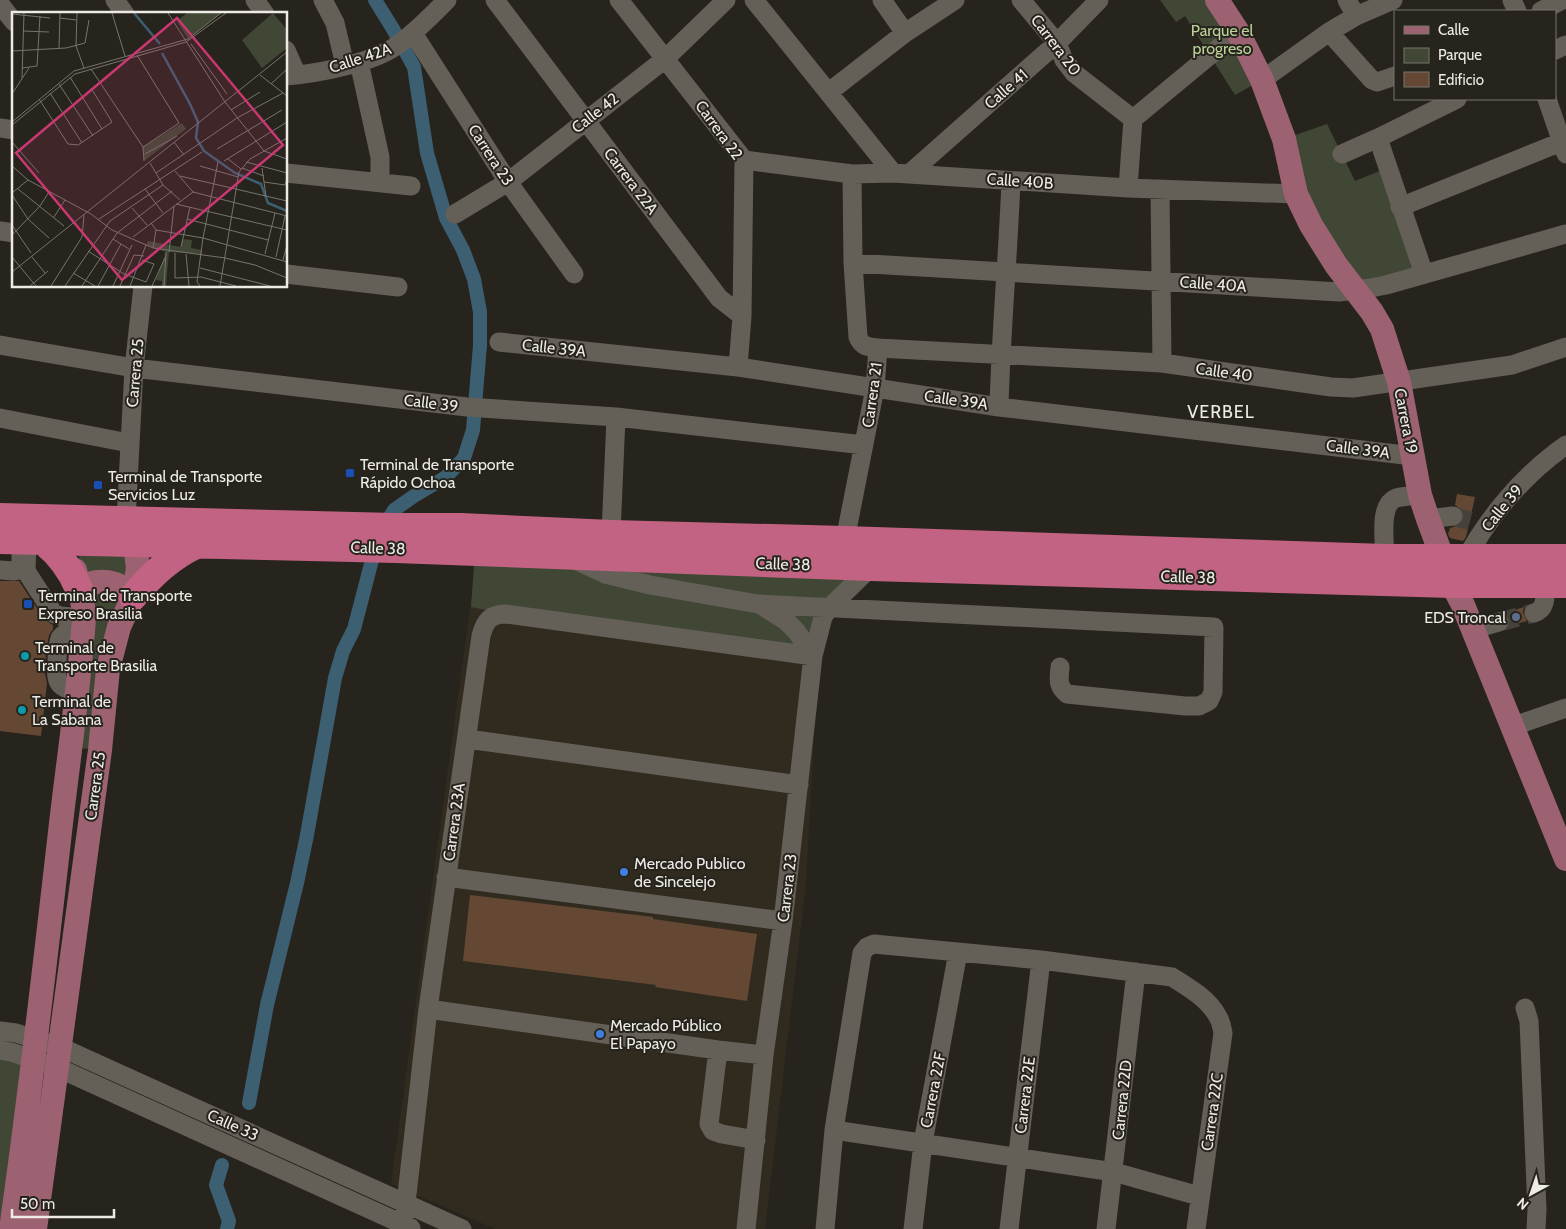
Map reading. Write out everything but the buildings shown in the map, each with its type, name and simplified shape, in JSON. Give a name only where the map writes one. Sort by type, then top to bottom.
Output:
[{"type":"highway","name":"Calle 38","points":[[0,517],[79,530],[395,538],[567,556],[1452,584],[1555,584]]},
{"type":"highway","name":"Calle 38","points":[[395,538],[461,527],[611,534],[1385,558],[1566,558]]},
{"type":"highway","name":"Calle 38","points":[[23,541],[79,530]]},
{"type":"highway","name":"Calle 38","points":[[129,532],[196,545],[363,537]]},
{"type":"highway","points":[[23,541],[68,567],[79,589]]},
{"type":"highway","points":[[133,597],[148,578],[159,568],[184,550],[196,545]]},
{"type":"main road","name":"Carrera 19","points":[[1216,0],[1238,32],[1262,80],[1284,140],[1296,194],[1323,245],[1382,330],[1399,382],[1420,495],[1428,519],[1454,558],[1452,584],[1463,605],[1565,851]]},
{"type":"main road","name":"Carrera 25","points":[[11,1229],[35,1049],[77,691],[83,626],[83,606],[75,571],[79,530]]},
{"type":"main road","name":"Carrera 25","points":[[35,1229],[99,760],[108,670],[119,627],[133,597],[138,568],[136,552],[129,532]]},
{"type":"main road","points":[[79,589],[93,582],[106,582],[119,585],[133,597]]},
{"type":"street","points":[[116,0],[124,12]]},
{"type":"street","points":[[254,0],[263,12]]},
{"type":"street","points":[[323,0],[352,64],[380,157],[380,183]]},
{"type":"street","name":"Calle 42A","points":[[292,76],[352,64],[386,52],[409,36],[448,0]]},
{"type":"street","name":"Carrera 22A","points":[[494,0],[719,298],[742,316]]},
{"type":"street","name":"Carrera 22","points":[[619,0],[744,160],[742,316]]},
{"type":"street","name":"Calle 42","points":[[455,214],[508,182],[665,59],[726,0]]},
{"type":"street","points":[[754,0],[829,92],[901,173]]},
{"type":"street","points":[[882,0],[905,33]]},
{"type":"street","points":[[829,92],[905,33],[955,0]]},
{"type":"street","name":"Carrera 20","points":[[1020,0],[1057,43],[1064,60],[1074,73],[1133,119]]},
{"type":"street","name":"Calle 41","points":[[901,173],[1057,43],[1098,0]]},
{"type":"street","points":[[1262,80],[1329,32],[1352,8],[1393,0]]},
{"type":"street","points":[[1544,10],[1562,0]]},
{"type":"street","points":[[0,4],[12,19]]},
{"type":"street","points":[[1128,188],[1133,119],[1238,32]]},
{"type":"street","points":[[1329,32],[1372,80],[1377,82],[1388,78]]},
{"type":"street","name":"Carrera 23","points":[[409,36],[508,182],[574,274]]},
{"type":"street","points":[[288,59],[292,76]]},
{"type":"street","points":[[1342,154],[1455,100]]},
{"type":"street","points":[[1400,207],[1564,145],[1547,100]]},
{"type":"street","points":[[1378,138],[1424,274]]},
{"type":"street","name":"Calle 40B","points":[[744,160],[852,174],[901,173],[1128,188],[1296,194]]},
{"type":"street","points":[[288,173],[411,186]]},
{"type":"street","name":"Carrera 21","points":[[845,540],[875,388],[878,348],[860,343],[858,338],[853,263],[852,174]]},
{"type":"street","points":[[1000,407],[1001,354],[1012,180]]},
{"type":"street","points":[[1160,189],[1162,363]]},
{"type":"street","name":"Calle 40A","points":[[853,263],[1323,291],[1356,290],[1386,285],[1566,234]]},
{"type":"street","points":[[288,274],[398,287]]},
{"type":"street","name":"Carrera 25","points":[[129,532],[129,443],[134,368],[143,288]]},
{"type":"street","points":[[738,367],[742,316]]},
{"type":"street","name":"Calle 39A","points":[[499,342],[738,367],[1000,407],[1413,456]]},
{"type":"street","name":"Calle 39","points":[[0,344],[134,368],[475,407],[616,417],[864,445]]},
{"type":"street","name":"Calle 40","points":[[878,348],[1162,363],[1331,387],[1353,388],[1512,365],[1566,347]]},
{"type":"street","points":[[611,534],[616,417]]},
{"type":"street","points":[[0,418],[129,443]]},
{"type":"street","name":"Calle 39","points":[[1454,558],[1468,523],[1506,500],[1539,465],[1566,445]]},
{"type":"street","points":[[1385,558],[1385,509],[1390,502],[1396,499],[1420,495]]},
{"type":"street","points":[[1428,519],[1468,523]]},
{"type":"street","points":[[0,570],[19,570],[23,541]]},
{"type":"street","points":[[23,541],[26,571],[53,613],[83,626]]},
{"type":"street","points":[[567,556],[605,574],[650,585],[758,604],[1214,627],[1213,692],[1209,701],[1199,706],[1067,694],[1061,689],[1059,681],[1060,667]]},
{"type":"street","name":"Carrera 23","points":[[746,1229],[764,1055],[783,921],[813,656],[819,626],[823,617],[829,608],[871,566]]},
{"type":"street","points":[[1534,614],[1542,610],[1555,584]]},
{"type":"street","points":[[758,604],[786,621],[797,632],[813,656]]},
{"type":"street","name":"Carrera 23A","points":[[407,1226],[406,1203],[428,1009],[481,636],[484,626],[496,614],[506,614],[813,656]]},
{"type":"street","points":[[1472,630],[1499,622]]},
{"type":"street","points":[[1512,727],[1566,708]]},
{"type":"street","points":[[466,739],[799,785]]},
{"type":"street","points":[[446,877],[783,921]]},
{"type":"street","name":"Carrera 22C","points":[[825,1229],[834,1130],[862,953],[867,947],[874,944],[1040,960],[1172,977],[1188,986],[1204,1000],[1218,1017],[1223,1033],[1196,1229]]},
{"type":"street","name":"Carrera 22F","points":[[913,1229],[923,1143],[958,952]]},
{"type":"street","name":"Carrera 22E","points":[[1009,1229],[1040,960]]},
{"type":"street","name":"Carrera 22D","points":[[1106,1229],[1136,972]]},
{"type":"street","points":[[1525,1008],[1529,1021],[1537,1210],[1536,1229]]},
{"type":"street","points":[[428,1009],[764,1055]]},
{"type":"street","name":"Calle 33","points":[[0,1030],[16,1033],[35,1049]]},
{"type":"street","name":"Calle 33","points":[[0,1050],[35,1049],[58,1057],[406,1203],[462,1229]]},
{"type":"street","points":[[718,1050],[709,1124],[713,1131],[756,1140]]},
{"type":"street","name":"Calle 33","points":[[58,1057],[407,1226]]},
{"type":"street","points":[[834,1130],[1114,1172],[1200,1196]]},
{"type":"shaded area","name":"Mercado Público El Papayo","points":[[472,594],[819,645],[806,884],[765,1229],[495,1229],[391,1184]]},
{"type":"green space","name":"Parque el progreso","points":[[1160,0],[1216,0],[1262,80],[1235,95],[1185,16],[1176,22]]},
{"type":"green space","points":[[1327,124],[1355,181],[1387,168],[1424,274],[1356,290],[1336,265],[1284,139]]},
{"type":"green space","points":[[79,542],[139,544],[100,750],[69,747],[79,589]]},
{"type":"green space","points":[[475,552],[871,567],[829,608],[813,656],[506,614],[471,607]]},
{"type":"green space","points":[[0,1050],[34,1059],[13,1216],[0,1218]]},
{"type":"waterway","points":[[249,1103],[267,1005],[307,835],[335,678],[343,651],[354,629],[378,537],[394,510],[446,477],[464,458],[473,430],[480,345],[480,312],[474,279],[463,250],[446,218],[427,153],[414,67],[375,0]]},
{"type":"waterway","points":[[222,1165],[216,1185],[229,1221],[227,1229]]},
{"type":"tunnel","points":[[1453,516],[1470,521]]},
{"type":"tunnel","points":[[1499,622],[1534,613]]},
{"type":"place","name":"Terminal de Transporte Rápido Ochoa","points":[[350,473]]},
{"type":"place","name":"Terminal de Transporte Servicios Luz","points":[[98,485]]},
{"type":"place","name":"Terminal de Transporte Expreso Brasilia","points":[[28,604]]},
{"type":"place","name":"EDS Troncal","points":[[1516,617]]},
{"type":"place","name":"Terminal de Transporte Brasilia","points":[[25,656]]},
{"type":"place","name":"Terminal de La Sabana","points":[[22,710]]},
{"type":"place","name":"Mercado Publico de Sincelejo","points":[[624,872]]},
{"type":"place","name":"Mercado Público El Papayo","points":[[600,1034]]},
{"type":"district","name":"VERBEL","points":[[1221,412]]}]
